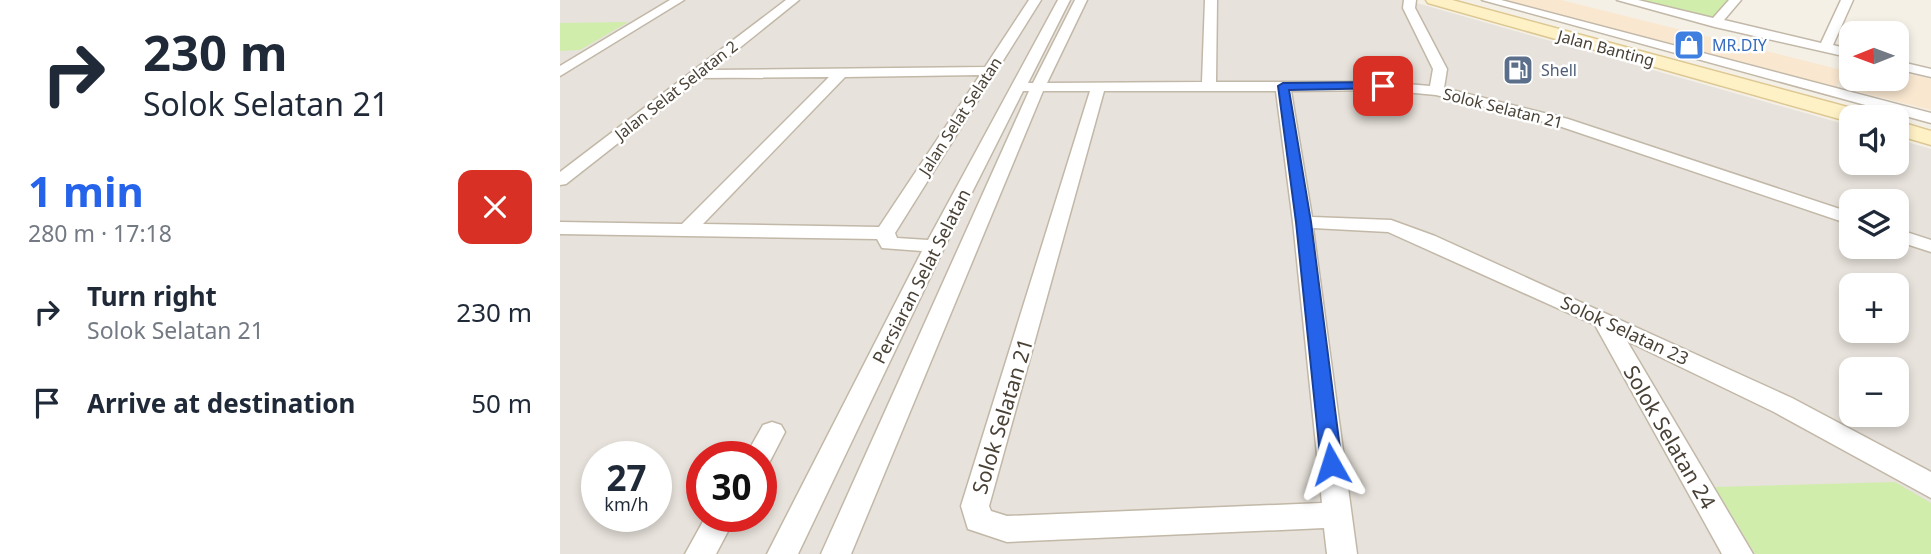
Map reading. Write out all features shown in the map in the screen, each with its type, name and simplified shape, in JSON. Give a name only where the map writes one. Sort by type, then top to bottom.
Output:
[{"type":"main road","name":"Jalan Banting","points":[[1434,0],[1839,112]]},
{"type":"main road","points":[[1909,132],[1931,138]]},
{"type":"street","points":[[560,72],[678,0]]},
{"type":"street","name":"Jalan Selat Selatan 2","points":[[560,180],[793,0]]},
{"type":"street","name":"Jalan Selat Selatan","points":[[885,233],[1035,0]]},
{"type":"street","name":"Persiaran Selat Selatan","points":[[836,554],[1064,0]]},
{"type":"street","name":"Persiaran Selat Selatan","points":[[782,554],[935,246],[1081,0]]},
{"type":"street","points":[[1209,87],[1211,0]]},
{"type":"street","points":[[1410,0],[1409,8],[1440,69],[1436,91]]},
{"type":"street","points":[[1488,0],[1931,118]]},
{"type":"street","points":[[1623,0],[1839,51]]},
{"type":"street","points":[[1715,23],[1735,0]]},
{"type":"street","points":[[1825,48],[1847,0]]},
{"type":"street","points":[[1909,67],[1931,72]]},
{"type":"street","points":[[696,74],[989,71]]},
{"type":"street","points":[[687,230],[841,72]]},
{"type":"street","points":[[1283,86],[1303,222],[1342,554]]},
{"type":"street","name":"Solok Selatan 21","points":[[1027,87],[1383,86],[1436,91],[1562,122],[1839,215]]},
{"type":"street","name":"Solok Selatan 21","points":[[1098,88],[975,506],[978,520],[1007,529],[1337,515]]},
{"type":"street","name":"Solok Selatan 23","points":[[1303,222],[1391,226],[1602,319],[1783,405],[1931,486]]},
{"type":"street","points":[[560,228],[885,233],[889,244],[935,246]]},
{"type":"street","points":[[1909,239],[1931,246]]},
{"type":"street","name":"Solok Selatan 24","points":[[1602,319],[1738,554]]},
{"type":"street","points":[[767,441],[772,432]]},
{"type":"street","points":[[820,554],[850,523]]},
{"type":"street","points":[[700,554],[713,532]]},
{"type":"shaded area","points":[[560,0],[1406,0],[1839,123],[1839,175],[1909,175],[1909,143],[1931,149],[1931,554],[560,554]]},
{"type":"shaded area","points":[[1494,0],[1561,0],[1839,69],[1839,83],[1834,91]]},
{"type":"shaded area","points":[[1909,74],[1931,79],[1931,110],[1856,91],[1909,91]]},
{"type":"green space","points":[[1627,0],[1729,0],[1713,17],[1698,18]]},
{"type":"green space","points":[[628,22],[580,50],[560,51],[560,23]]},
{"type":"green space","points":[[1895,482],[1931,503],[1931,554],[1755,554],[1715,487]]},
{"type":"place","name":"MR.DIY","points":[[1689,45]]},
{"type":"place","name":"Shell","points":[[1518,70]]},
{"type":"route","points":[[1331,464],[1303,222],[1283,86],[1383,86]]}]
